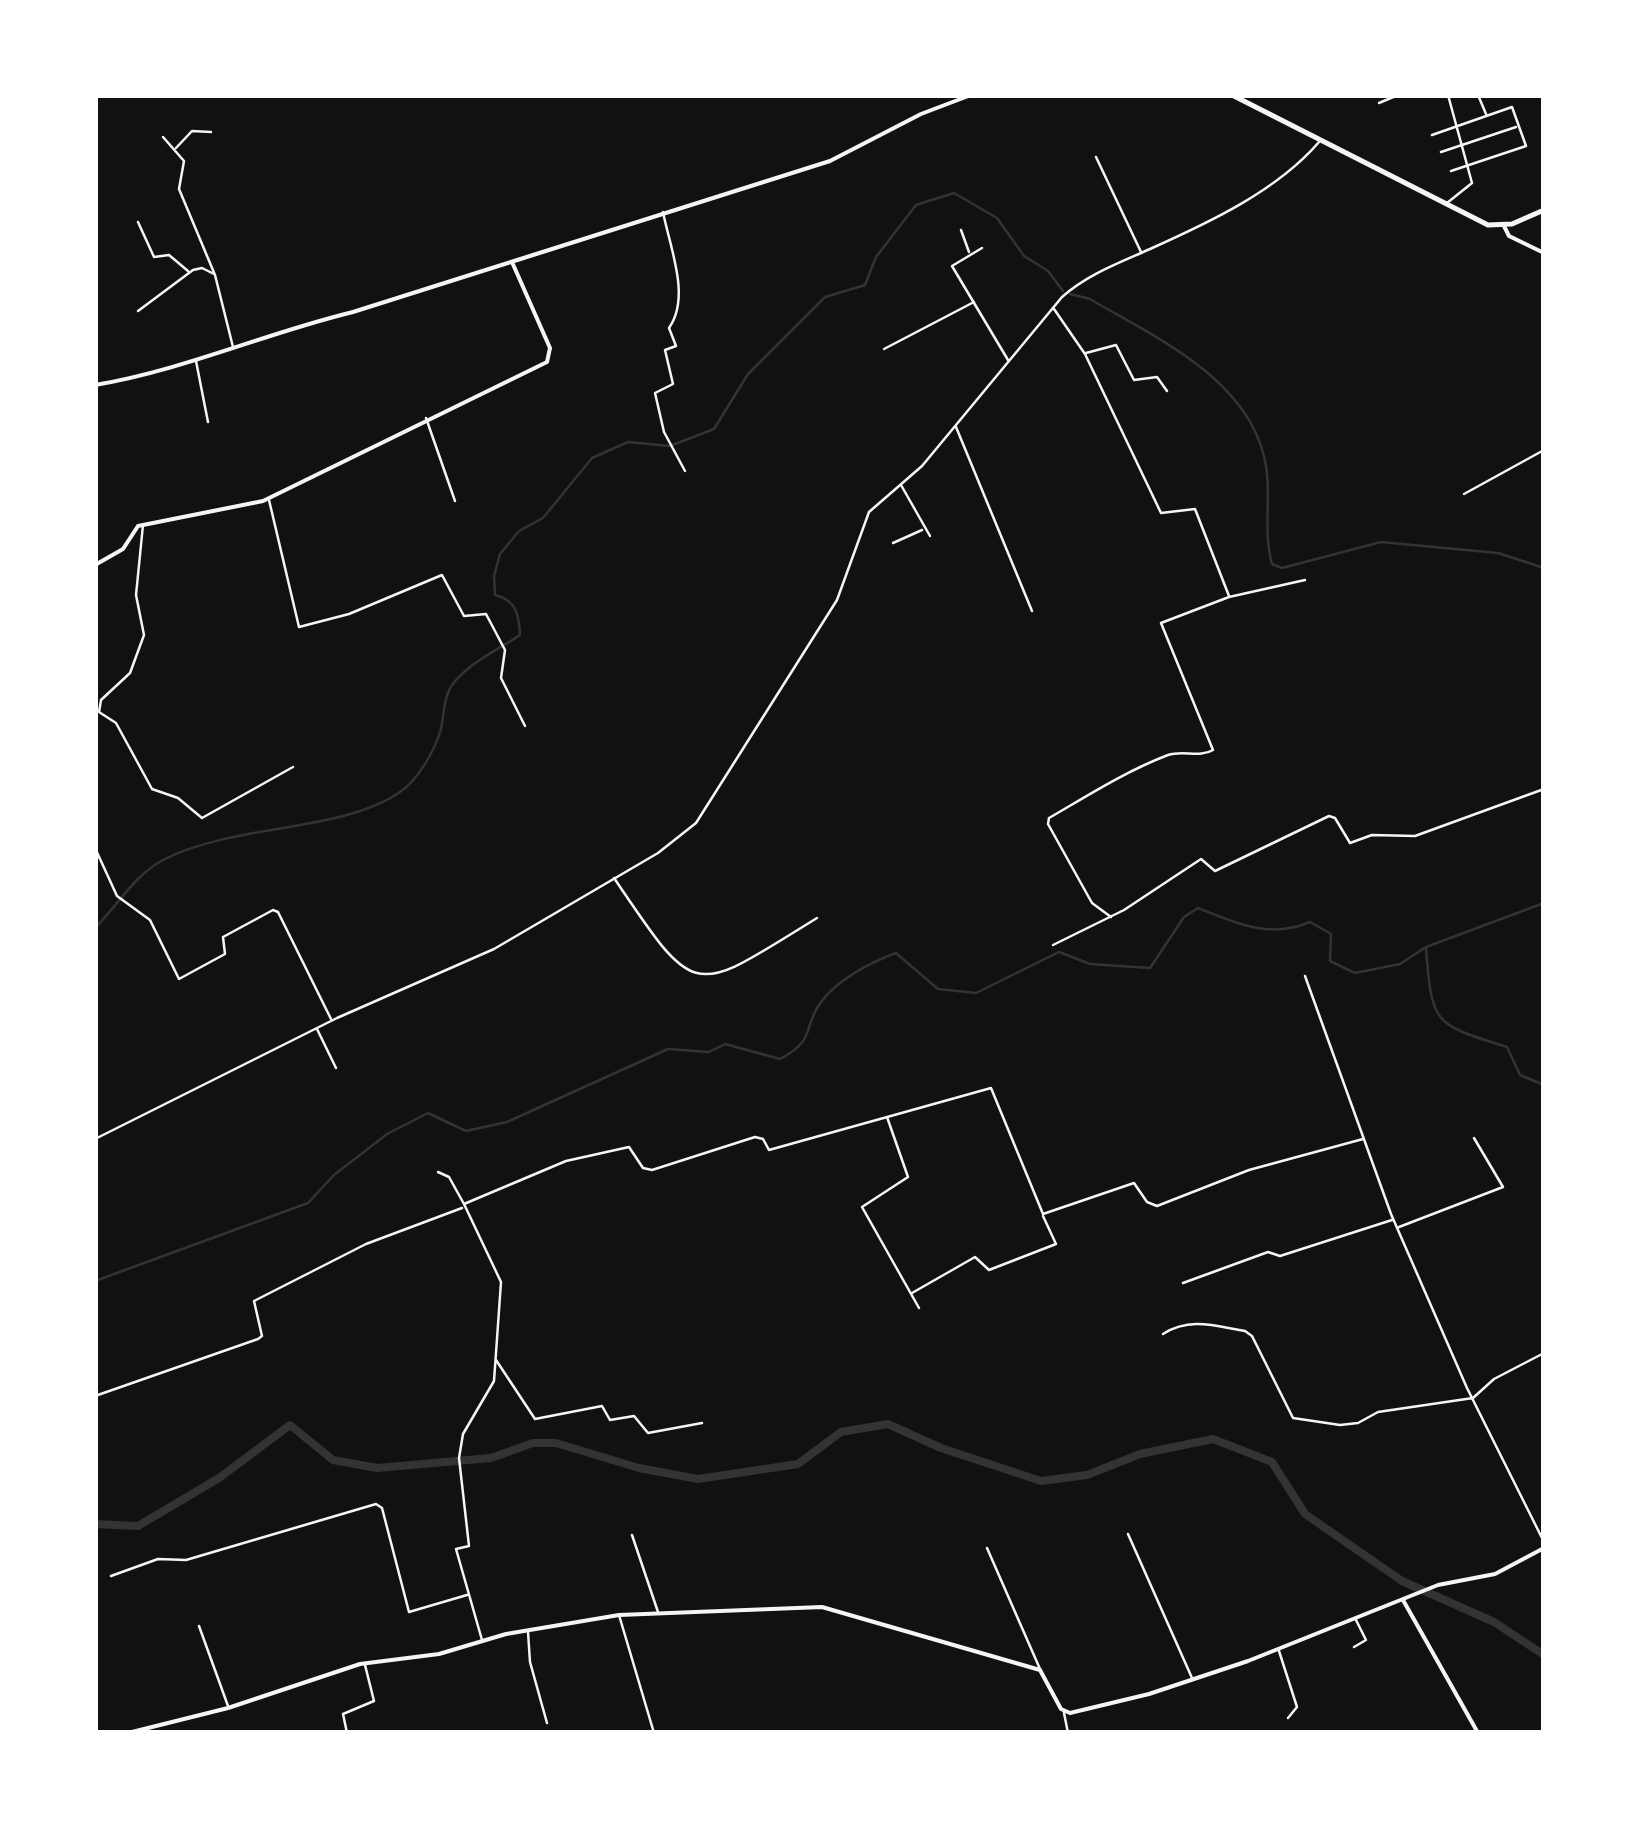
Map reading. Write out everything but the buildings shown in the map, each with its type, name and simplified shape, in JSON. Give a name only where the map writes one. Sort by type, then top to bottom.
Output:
[{"type":"main road","points":[[1232,95],[1488,224],[1504,226],[1544,210]]},
{"type":"street","points":[[95,385],[196,362],[316,319],[353,312],[830,161],[921,114],[970,95]]},
{"type":"street","points":[[1379,103],[1398,95]]},
{"type":"street","points":[[1445,205],[1470,187],[1448,95]]},
{"type":"street","points":[[1478,95],[1486,116]]},
{"type":"street","points":[[1432,135],[1512,107],[1526,146],[1450,171]]},
{"type":"street","points":[[1442,152],[1519,126]]},
{"type":"street","points":[[175,150],[178,140],[192,131],[212,132]]},
{"type":"street","points":[[163,137],[184,161],[179,188],[215,275],[233,348]]},
{"type":"street","points":[[95,1139],[317,1028],[494,949],[658,853],[705,813],[837,600],[869,512],[922,466],[1053,308],[1086,277],[1224,214],[1299,161],[1320,140]]},
{"type":"street","points":[[1096,157],[1142,253]]},
{"type":"street","points":[[663,212],[680,299],[678,316],[668,328],[676,346],[665,350],[674,384],[655,392],[664,432],[686,471]]},
{"type":"street","points":[[138,222],[154,256],[169,255],[178,267],[190,272]]},
{"type":"street","points":[[1504,226],[1510,236],[1544,253]]},
{"type":"street","points":[[961,230],[970,254]]},
{"type":"street","points":[[982,248],[952,266],[1009,362]]},
{"type":"street","points":[[95,566],[123,549],[143,524],[268,498],[426,418],[536,368],[552,356],[512,262]]},
{"type":"street","points":[[138,311],[190,272],[202,268],[215,275]]},
{"type":"street","points":[[884,349],[975,301]]},
{"type":"street","points":[[1053,308],[1084,354],[1161,513],[1195,509],[1229,598]]},
{"type":"street","points":[[1084,354],[1116,345],[1134,380],[1157,377],[1167,392]]},
{"type":"street","points":[[196,362],[208,422]]},
{"type":"street","points":[[426,418],[455,501]]},
{"type":"street","points":[[956,426],[1032,611]]},
{"type":"street","points":[[1464,494],[1544,450]]},
{"type":"street","points":[[900,483],[930,536]]},
{"type":"street","points":[[268,498],[299,628],[349,614],[442,575],[464,616],[486,614],[505,650],[501,678],[525,726]]},
{"type":"street","points":[[143,524],[136,595],[144,635],[130,673],[101,700],[99,712],[116,723],[152,788],[178,798],[202,818],[292,768]]},
{"type":"street","points":[[893,544],[923,529]]},
{"type":"street","points":[[1110,917],[1092,903],[1077,880],[1049,818],[1153,761],[1179,752],[1207,754],[1213,750],[1161,623],[1229,598],[1305,580]]},
{"type":"street","points":[[1053,945],[1110,917],[1201,860],[1215,871],[1328,816],[1335,818],[1350,843],[1372,835],[1415,836],[1544,790]]},
{"type":"street","points":[[95,848],[116,896],[150,920],[179,979],[226,954],[223,937],[273,910],[278,912],[332,1021]]},
{"type":"street","points":[[613,876],[655,941],[682,970],[696,974],[730,971],[818,918]]},
{"type":"street","points":[[1064,1712],[1193,1680],[1459,1579],[1495,1574],[1544,1545],[1473,1398],[1394,1219],[1306,976]]},
{"type":"street","points":[[317,1028],[336,1068]]},
{"type":"street","points":[[95,1396],[258,1339],[262,1336],[254,1301],[366,1244],[566,1161],[629,1147],[643,1168],[652,1170],[755,1137],[769,1150],[991,1088],[1056,1244],[989,1270],[974,1257],[911,1294]]},
{"type":"street","points":[[886,1116],[908,1177],[862,1207],[919,1308]]},
{"type":"street","points":[[1043,1214],[1134,1182],[1147,1202],[1157,1206],[1248,1170],[1364,1138]]},
{"type":"street","points":[[1398,1228],[1503,1186],[1474,1138]]},
{"type":"street","points":[[438,1172],[449,1176],[501,1282],[494,1382],[463,1434],[459,1458],[469,1546],[456,1548],[482,1640]]},
{"type":"street","points":[[1184,1283],[1268,1252],[1280,1256],[1394,1219]]},
{"type":"street","points":[[1163,1334],[1179,1324],[1194,1322],[1245,1331],[1252,1336],[1285,1409],[1293,1418],[1317,1423],[1358,1423],[1378,1412],[1473,1398],[1494,1380],[1544,1353]]},
{"type":"street","points":[[495,1358],[535,1419],[602,1406],[610,1420],[634,1416],[648,1433],[702,1423]]},
{"type":"street","points":[[111,1576],[158,1559],[186,1560],[376,1504],[382,1508],[409,1612],[469,1594]]},
{"type":"street","points":[[1128,1534],[1193,1680]]},
{"type":"street","points":[[632,1535],[659,1613]]},
{"type":"street","points":[[987,1548],[1040,1670],[1064,1712],[1068,1733]]},
{"type":"street","points":[[1403,1600],[1478,1733]]},
{"type":"street","points":[[128,1733],[228,1708],[364,1663],[440,1654],[482,1640],[619,1615],[822,1608],[1040,1670]]},
{"type":"street","points":[[619,1615],[654,1733]]},
{"type":"street","points":[[1354,1647],[1366,1640],[1355,1619]]},
{"type":"street","points":[[198,1626],[228,1708]]},
{"type":"street","points":[[528,1630],[530,1662],[547,1723]]},
{"type":"street","points":[[1278,1650],[1297,1707],[1288,1718]]},
{"type":"street","points":[[347,1733],[343,1714],[374,1701],[364,1663]]},
{"type":"waterway","points":[[95,928],[136,881],[165,859],[223,839],[349,814],[376,805],[407,787],[435,746],[452,685],[475,663],[520,635],[512,605],[495,595],[494,576],[500,554],[519,531],[543,518],[592,458],[628,442],[670,446],[714,429],[748,374],[825,297],[865,285],[876,257],[916,205],[954,193],[997,218],[1024,256],[1048,271],[1063,291]]},
{"type":"waterway","points":[[1070,294],[1090,299],[1168,344],[1217,381],[1237,403],[1264,456],[1272,564],[1282,568],[1381,542],[1498,553],[1544,568]]},
{"type":"waterway","points":[[95,1281],[308,1203],[334,1175],[387,1134],[428,1113],[466,1131],[507,1122],[668,1049],[709,1052],[725,1044],[780,1059],[800,1045],[821,1002],[836,986],[896,953],[938,989],[976,993],[1059,952],[1090,964],[1150,968],[1184,917],[1198,908],[1240,924],[1267,929],[1310,922],[1331,934],[1330,961],[1355,973],[1400,964],[1426,947],[1544,903]]},
{"type":"waterway","points":[[1426,948],[1431,993],[1441,1018],[1464,1033],[1507,1047],[1520,1075],[1544,1085]]},
{"type":"waterway","points":[[95,1524],[138,1526],[219,1478],[290,1425],[333,1460],[377,1468],[491,1458],[533,1443],[556,1443],[639,1468],[698,1479],[798,1464],[841,1432],[888,1424],[941,1448],[1041,1481],[1087,1475],[1140,1454],[1213,1439],[1272,1462],[1305,1514],[1402,1581],[1494,1622],[1544,1655]]}]
